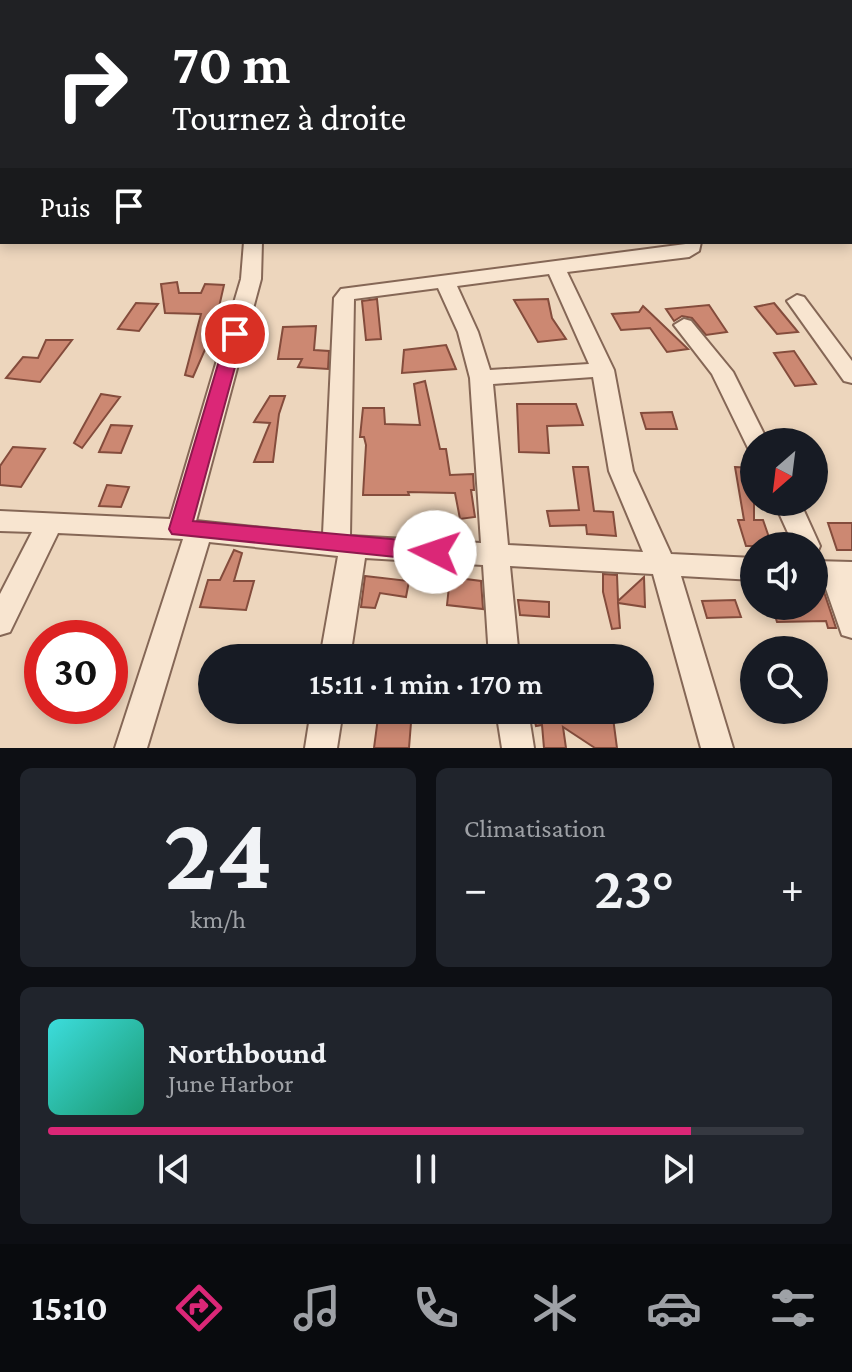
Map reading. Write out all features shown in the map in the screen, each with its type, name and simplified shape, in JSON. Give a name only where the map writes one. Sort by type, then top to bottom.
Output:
[{"type":"street","points":[[131,748],[251,279],[253,244]]},
{"type":"street","points":[[336,644],[344,546],[344,298],[356,290],[446,283],[689,251],[692,244]]},
{"type":"street","points":[[556,268],[603,370],[621,471],[647,535],[664,566],[717,748]]},
{"type":"street","points":[[446,283],[468,332],[481,378],[503,644]]},
{"type":"street","points":[[797,301],[852,376]]},
{"type":"street","points":[[684,325],[722,372],[749,428]]},
{"type":"street","points":[[481,378],[603,370]]},
{"type":"street","points":[[0,521],[189,530],[344,546],[740,569]]},
{"type":"street","points":[[0,623],[50,523]]},
{"type":"street","points":[[828,574],[852,626]]},
{"type":"street","points":[[321,748],[325,724]]},
{"type":"street","points":[[514,724],[518,748]]},
{"type":"building","points":[[177,282],[179,293],[201,293],[205,284],[224,285],[214,329],[193,377],[185,375],[201,314],[165,313],[161,284]]},
{"type":"building","points":[[377,299],[381,339],[366,340],[362,301]]},
{"type":"building","points":[[548,299],[552,318],[566,339],[538,342],[514,300]]},
{"type":"building","points":[[136,303],[158,304],[139,331],[118,329]]},
{"type":"building","points":[[774,303],[798,332],[777,334],[755,307]]},
{"type":"building","points":[[709,305],[727,332],[706,335],[692,318],[682,316],[674,321],[666,309]]},
{"type":"building","points":[[643,306],[688,349],[667,352],[650,328],[621,330],[612,314],[639,312]]},
{"type":"building","points":[[316,326],[314,350],[329,351],[328,369],[298,367],[302,359],[278,359],[283,327]]},
{"type":"building","points":[[46,340],[72,340],[40,382],[6,378],[23,357],[38,358]]},
{"type":"building","points":[[446,345],[456,369],[402,373],[404,350]]},
{"type":"building","points":[[794,351],[816,384],[795,386],[774,353]]},
{"type":"building","points":[[425,381],[440,449],[446,449],[450,475],[473,474],[474,490],[471,490],[475,517],[460,519],[455,493],[363,495],[366,445],[364,437],[360,437],[363,408],[384,408],[385,424],[420,425],[414,384]]},
{"type":"building","points":[[101,394],[120,397],[82,448],[74,443]]},
{"type":"building","points":[[270,396],[285,396],[279,414],[273,462],[254,462],[270,423],[254,422]]},
{"type":"building","points":[[517,404],[576,404],[583,425],[547,426],[549,453],[519,452]]},
{"type":"building","points":[[672,412],[677,429],[646,429],[641,413]]},
{"type":"building","points":[[111,425],[132,426],[121,453],[99,452]]},
{"type":"building","points":[[13,447],[45,449],[21,487],[0,485],[0,466]]},
{"type":"building","points":[[573,467],[588,467],[594,511],[613,512],[616,536],[587,534],[586,525],[550,526],[547,511],[579,510]]},
{"type":"building","points":[[735,467],[740,467],[740,496]]},
{"type":"building","points":[[107,485],[129,487],[121,507],[99,506]]},
{"type":"building","points":[[743,516],[763,520],[767,532],[742,532],[738,520],[744,520]]},
{"type":"building","points":[[828,523],[852,523],[852,550],[837,550]]},
{"type":"building","points":[[234,550],[242,553],[234,581],[254,581],[246,610],[200,607],[208,580],[220,580]]},
{"type":"building","points":[[603,574],[617,575],[618,601],[644,577],[645,607],[618,603],[620,628],[612,629],[603,592]]},
{"type":"building","points":[[365,576],[409,581],[406,597],[380,593],[375,608],[361,607]]},
{"type":"building","points":[[450,577],[481,581],[483,609],[447,605]]},
{"type":"building","points":[[518,600],[549,602],[549,617],[520,615]]},
{"type":"building","points":[[735,600],[740,617],[707,618],[702,601]]},
{"type":"building","points":[[828,604],[836,628],[828,628],[826,621],[777,622],[828,620]]},
{"type":"building","points":[[377,724],[411,724],[409,748],[374,748]]},
{"type":"building","points":[[536,724],[614,724],[617,748],[595,748],[563,727],[566,748],[544,748],[542,725]]},
{"type":"route","points":[[235,334],[180,529],[435,552]]}]
